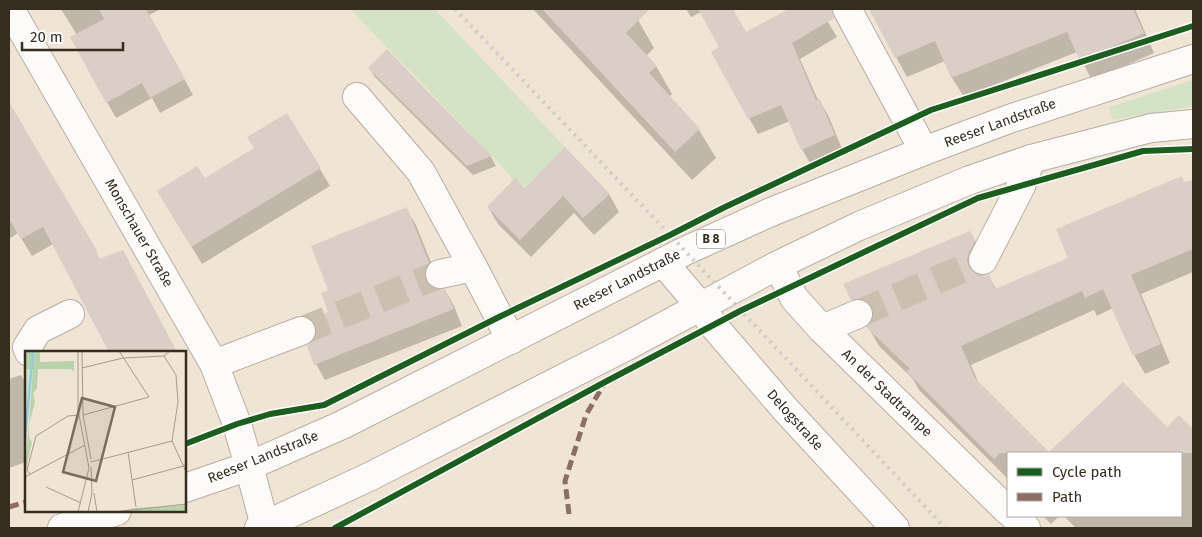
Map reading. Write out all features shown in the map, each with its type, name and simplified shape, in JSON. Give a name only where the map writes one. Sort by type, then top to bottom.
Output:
[{"type":"main road","name":"Monschauer Straße","points":[[10,9],[214,364],[237,424],[263,527]]},
{"type":"main road","points":[[847,9],[924,151]]},
{"type":"main road","name":"Reeser Landstraße","points":[[186,488],[249,466],[342,425],[663,262],[771,212],[1009,119],[1193,59]]},
{"type":"main road","points":[[357,97],[421,172],[511,340]]},
{"type":"main road","points":[[263,527],[368,477],[701,307],[778,265],[859,226],[970,180],[1031,159],[1151,128],[1193,124]]},
{"type":"main road","points":[[983,260],[1021,186],[1031,159]]},
{"type":"main road","name":"Delogstraße","points":[[663,262],[701,307],[713,325],[785,409],[895,528]]},
{"type":"main road","name":"An der Stadtrampe","points":[[778,265],[794,298],[822,329],[1007,509]]},
{"type":"main road","points":[[440,274],[473,266]]},
{"type":"main road","points":[[29,351],[27,347],[38,330],[70,314]]},
{"type":"main road","points":[[822,329],[858,314]]},
{"type":"main road","points":[[214,364],[301,330]]},
{"type":"main road","points":[[62,528],[103,513]]},
{"type":"main road","points":[[1015,517],[1026,528]]},
{"type":"green space","points":[[350,9],[435,9],[565,147],[522,189]]},
{"type":"green space","points":[[1193,80],[1193,106],[1113,120],[1109,107]]},
{"type":"building","points":[[99,9],[146,9],[185,79],[150,98],[142,83],[106,103],[70,37],[104,19]]},
{"type":"building","points":[[542,9],[650,9],[626,33],[657,66],[649,73],[700,129],[675,152]]},
{"type":"building","points":[[698,9],[733,9],[746,32],[789,9],[831,9],[834,18],[792,43],[816,100],[819,98],[835,135],[801,150],[781,105],[748,119],[711,52],[719,47]]},
{"type":"building","points":[[869,9],[1133,9],[1144,33],[1080,61],[1067,32],[951,78],[935,41],[895,58]]},
{"type":"building","points":[[387,49],[492,156],[467,166],[368,68]]},
{"type":"building","points":[[9,102],[96,249],[99,259],[123,250],[176,351],[108,351],[43,227],[21,239],[9,219]]},
{"type":"building","points":[[287,113],[321,168],[191,247],[157,191],[197,166],[205,178],[254,148],[247,137]]},
{"type":"building","points":[[565,147],[610,194],[583,218],[563,196],[520,240],[487,207],[515,178],[524,188]]},
{"type":"building","points":[[1182,176],[1184,182],[1193,180],[1193,249],[1131,275],[1161,344],[1133,356],[1103,289],[1085,298],[1082,291],[961,346],[975,378],[1049,452],[1007,452],[1000,453],[994,459],[906,371],[910,369],[866,327],[871,323],[873,316],[872,308],[868,302],[860,299],[851,300],[843,284],[970,231],[975,241],[967,260],[970,268],[976,274],[983,276],[989,274],[995,289],[1068,258],[1056,229]]},
{"type":"building","points":[[407,207],[429,263],[425,270],[425,278],[429,285],[435,289],[445,289],[454,309],[314,365],[307,346],[313,340],[316,333],[315,325],[310,319],[328,312],[321,293],[328,290],[311,246]]},
{"type":"building","points":[[1123,382],[1167,427],[1179,415],[1193,429],[1193,453],[1049,452]]},
{"type":"tunnel","points":[[858,314],[983,260]]},
{"type":"tunnel","points":[[301,331],[440,274]]},
{"type":"railway","points":[[455,9],[945,528]]},
{"type":"marked path","points":[[569,514],[565,481],[586,415],[604,384]]},
{"type":"marked path","points":[[9,507],[25,502]]},
{"type":"cycle path","points":[[186,444],[237,424],[270,414],[324,405],[723,208],[931,110],[1193,26]]},
{"type":"cycle path","points":[[335,528],[740,311],[978,198],[1143,151],[1193,149]]}]
